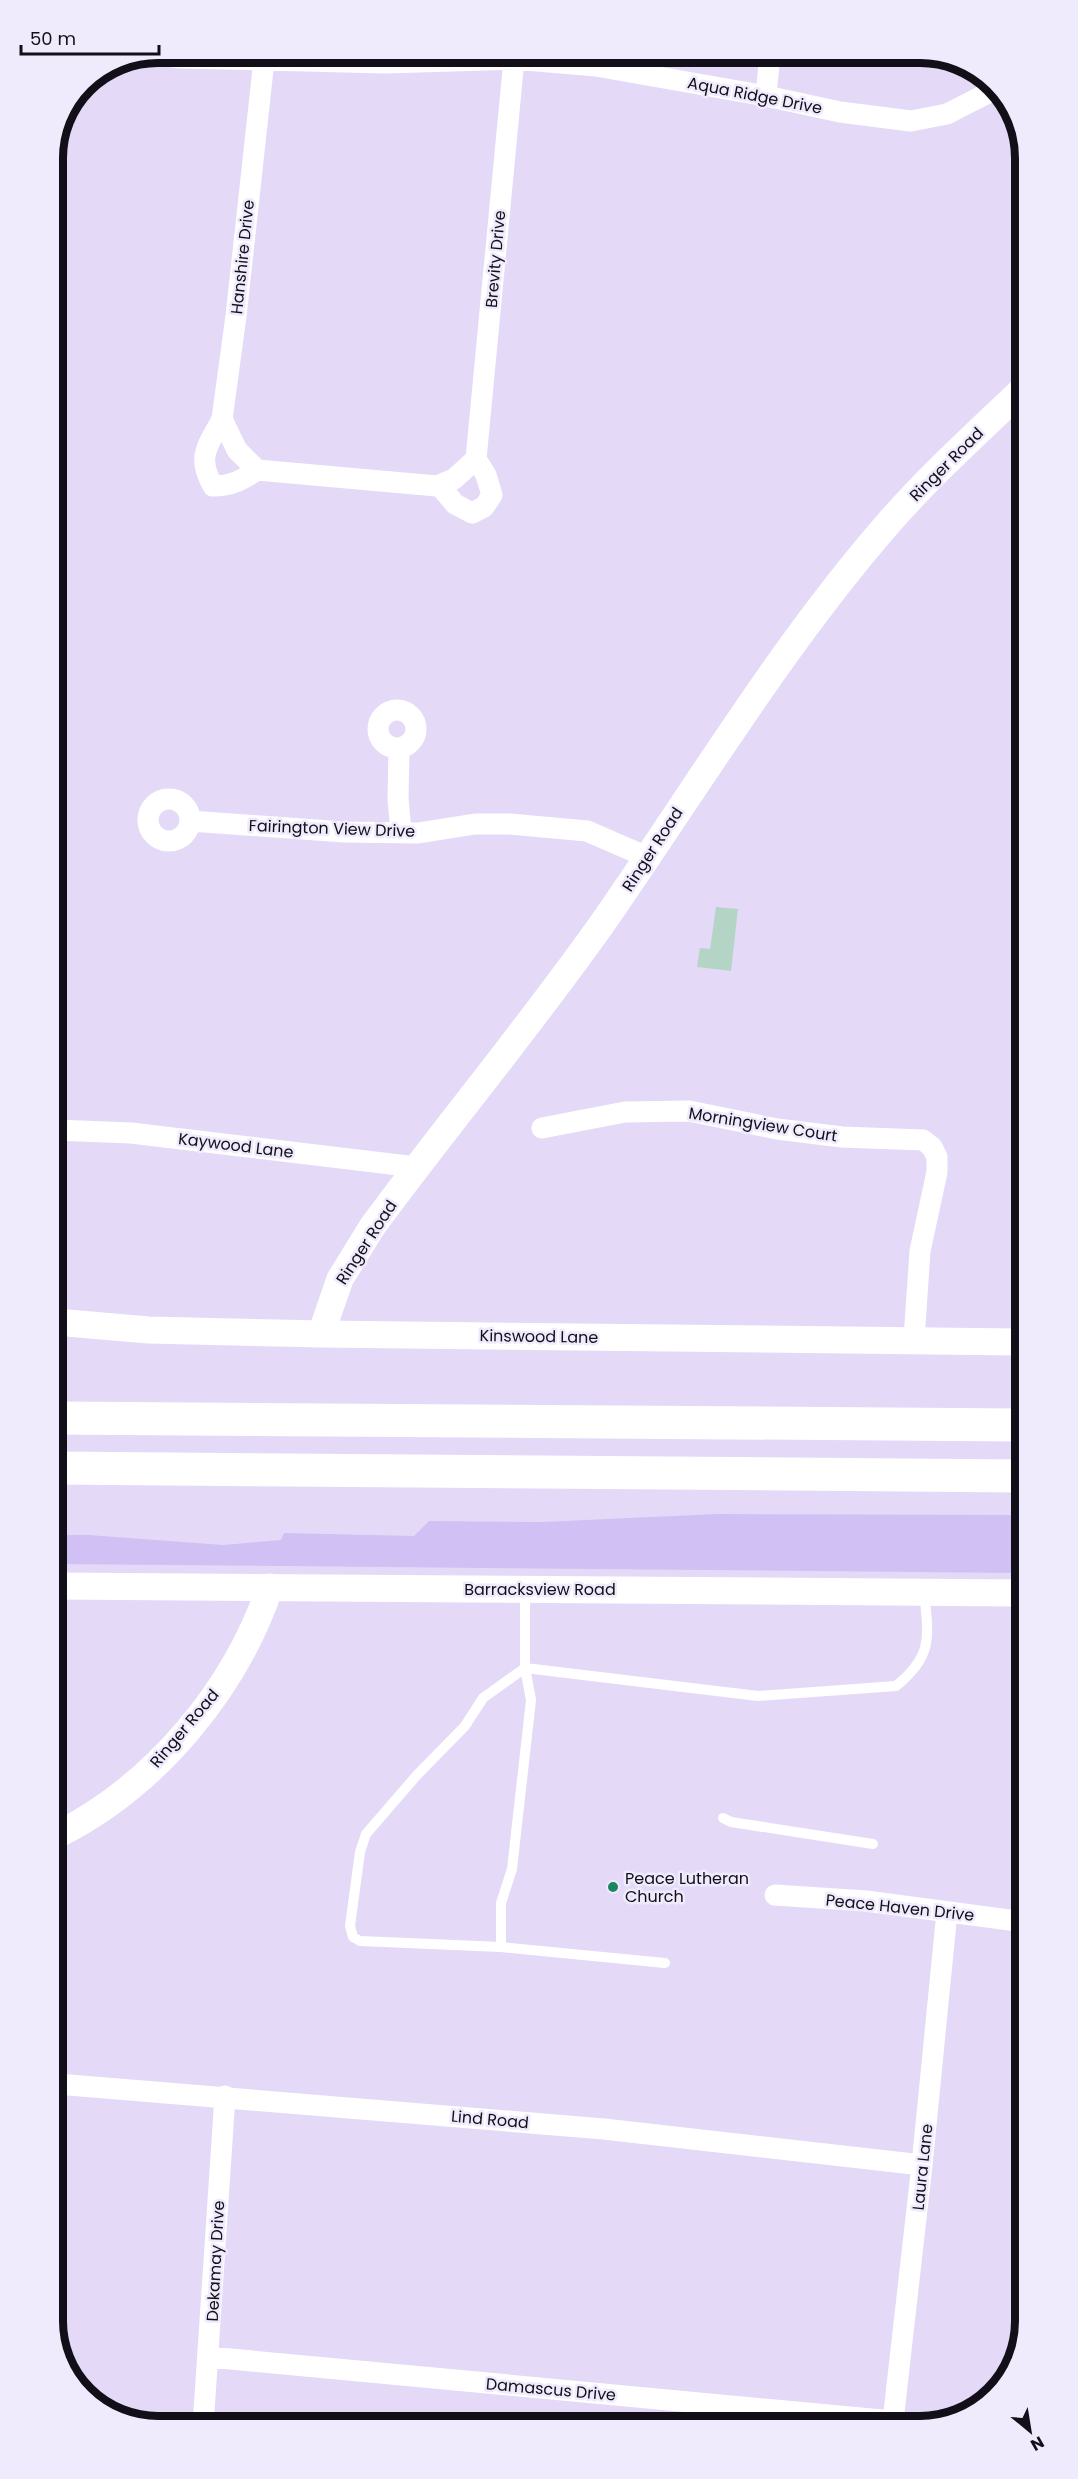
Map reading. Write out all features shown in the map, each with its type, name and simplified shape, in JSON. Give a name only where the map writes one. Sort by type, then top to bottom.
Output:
[{"type":"highway","points":[[63,1412],[115,1417]]},
{"type":"highway","points":[[63,1418],[1015,1425]]},
{"type":"highway","points":[[63,1468],[1015,1476]]},
{"type":"street","name":"Hanshire Drive","points":[[222,419],[236,316],[264,63]]},
{"type":"street","name":"Brevity Drive","points":[[476,459],[514,63]]},
{"type":"street","name":"Aqua Ridge Drive","points":[[555,63],[596,66],[766,96],[840,112],[911,121],[947,114],[988,92]]},
{"type":"street","points":[[766,96],[769,63]]},
{"type":"street","name":"Ringer Road","points":[[321,1334],[339,1279],[372,1227],[601,925],[783,659],[892,519],[1015,397]]},
{"type":"street","points":[[222,419],[237,450],[257,470],[439,485],[454,479],[476,459],[486,475],[492,495],[484,507],[472,513],[455,504],[439,485]]},
{"type":"street","points":[[222,419],[204,452],[204,467],[213,486],[225,486],[244,480],[257,470]]},
{"type":"street","points":[[399,748],[398,799],[401,831]]},
{"type":"street","name":"Fairington View Drive","points":[[190,821],[344,832],[418,833],[476,824],[587,831],[647,857]]},
{"type":"street","name":"Morningview Court","points":[[542,1128],[625,1112],[689,1111],[777,1129],[842,1137],[923,1140],[932,1147],[937,1157],[937,1172],[920,1251],[914,1340]]},
{"type":"street","name":"Kaywood Lane","points":[[63,1130],[131,1133],[416,1167]]},
{"type":"street","name":"Kinswood Lane","points":[[63,1323],[148,1330],[321,1334],[1015,1342]]},
{"type":"street","name":"Barracksview Road","points":[[63,1586],[1015,1593]]},
{"type":"street","name":"Ringer Road","points":[[63,1832],[107,1806],[138,1781],[202,1712],[246,1645],[270,1587]]},
{"type":"street","name":"Peace Haven Drive","points":[[775,1895],[866,1901],[1015,1921]]},
{"type":"street","name":"Laura Lane","points":[[894,2416],[922,2165],[947,1912]]},
{"type":"street","name":"Lind Road","points":[[63,2084],[604,2129],[922,2165]]},
{"type":"street","name":"Dekamay Drive","points":[[204,2416],[225,2096]]},
{"type":"street","name":"Damascus Drive","points":[[209,2357],[840,2416]]},
{"type":"lane","points":[[501,1947],[501,1903],[512,1869],[531,1700],[525,1668],[525,1588]]},
{"type":"lane","points":[[665,1963],[501,1947],[360,1941],[352,1938],[350,1926],[360,1852],[366,1834],[423,1769],[465,1726],[483,1698],[525,1668],[758,1696],[896,1686],[914,1672],[924,1657],[928,1630],[924,1592]]},
{"type":"lane","points":[[723,1818],[731,1822],[873,1844]]},
{"type":"shaded area","points":[[717,1514],[1015,1515],[1015,1573],[63,1564],[63,1535],[223,1545],[281,1540],[284,1533],[414,1536],[429,1521],[542,1522]]},
{"type":"building","points":[[716,907],[738,909],[731,971],[697,967],[700,948],[710,949]]},
{"type":"place","name":"Peace Lutheran Church","points":[[613,1887]]}]
